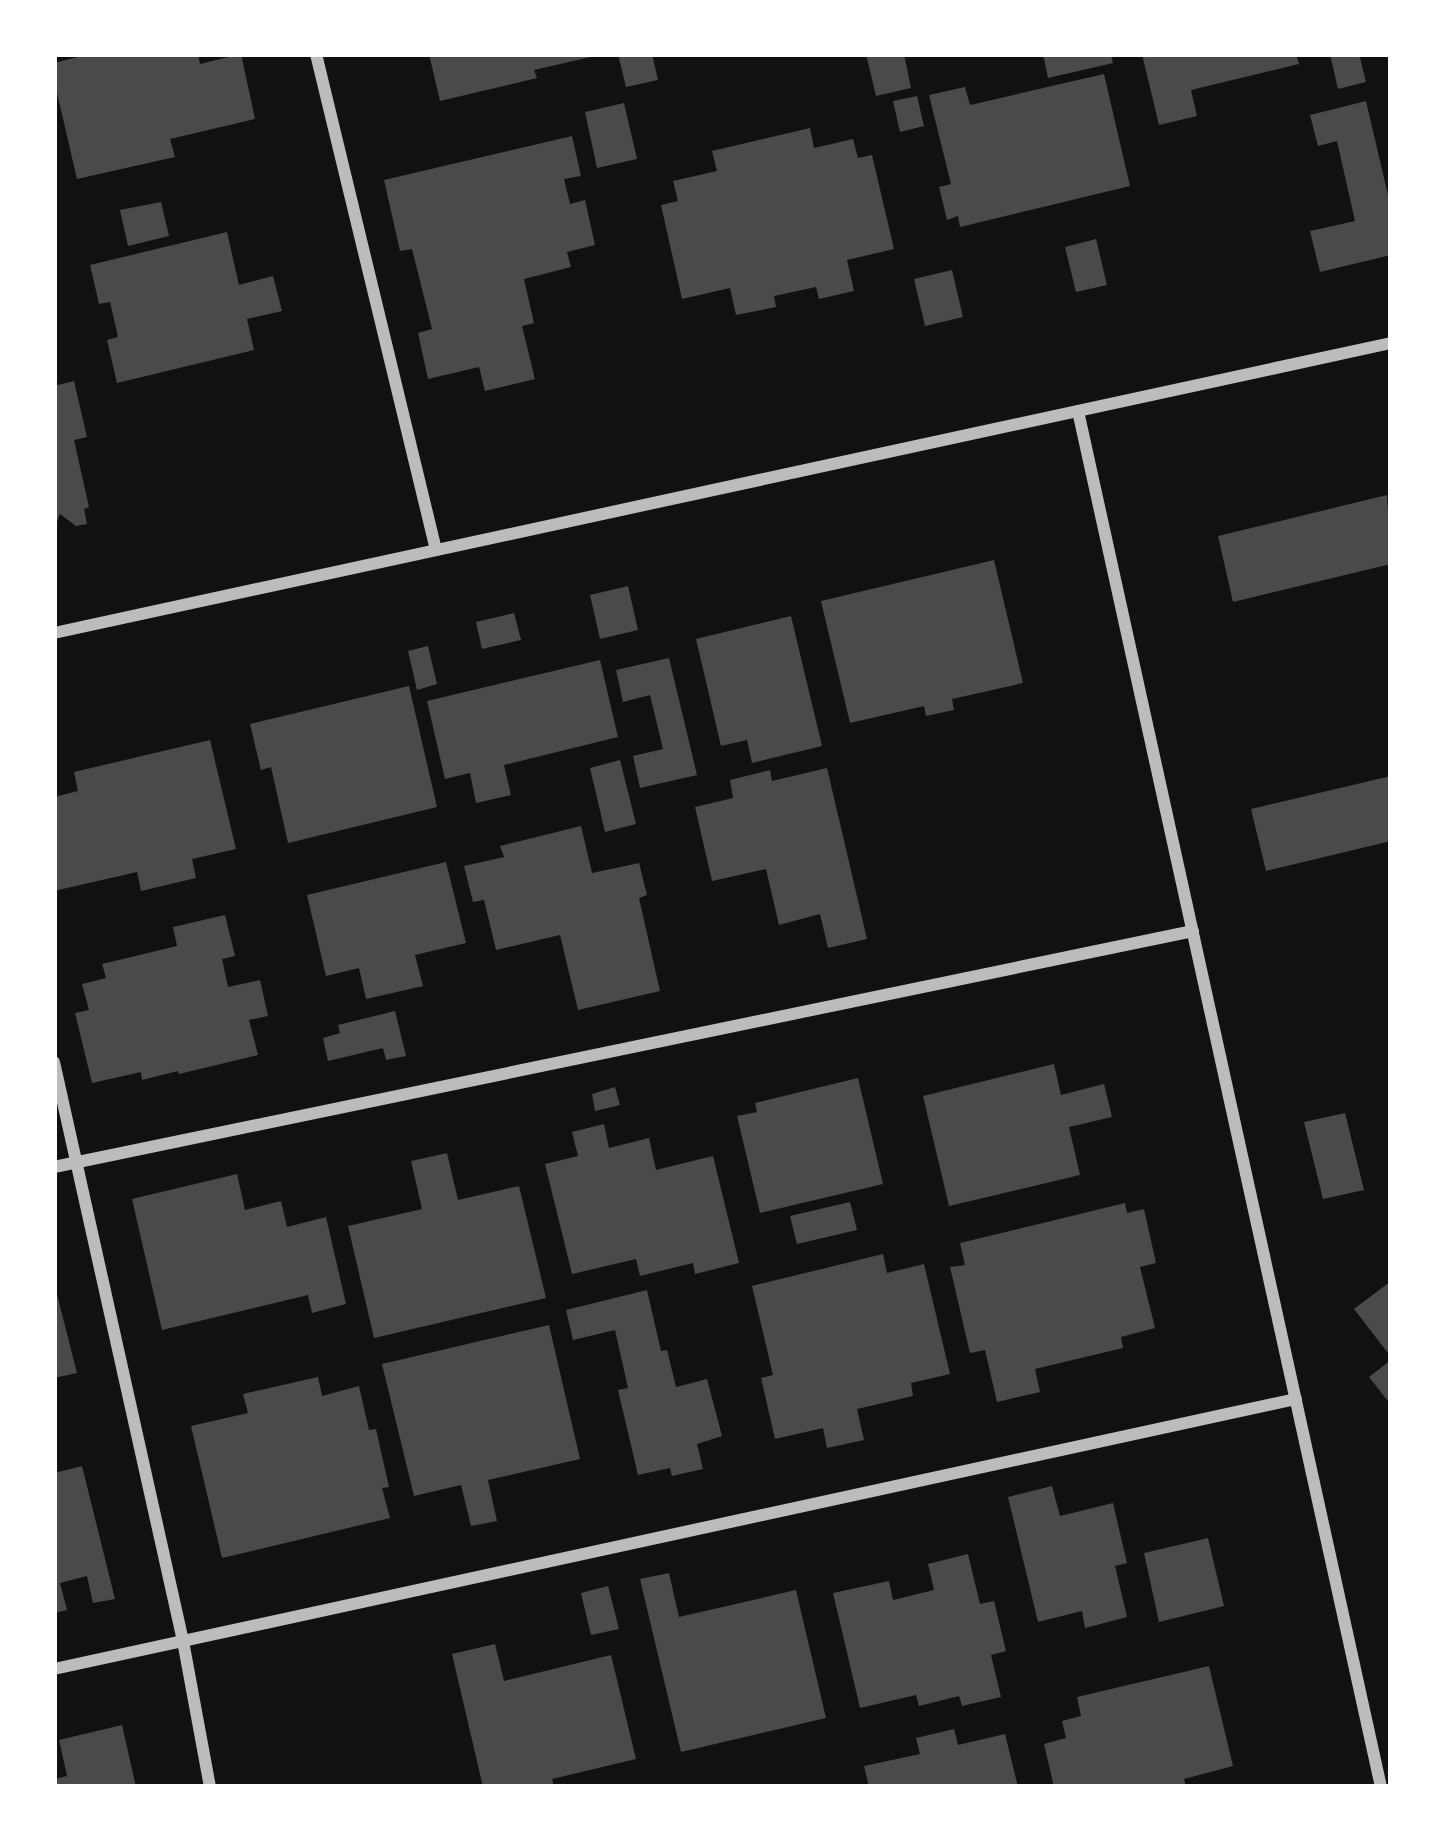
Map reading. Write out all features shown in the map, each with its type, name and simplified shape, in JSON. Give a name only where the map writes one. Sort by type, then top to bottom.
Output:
[{"type":"street","points":[[316,54],[436,550]]},
{"type":"street","points":[[54,633],[1391,343]]},
{"type":"street","points":[[1078,411],[1381,1787]]},
{"type":"street","points":[[54,1167],[1193,931]]},
{"type":"street","points":[[54,1062],[183,1641],[210,1787]]},
{"type":"street","points":[[54,1669],[1296,1399]]},
{"type":"building","points":[[90,54],[198,54],[200,64],[241,54],[255,119],[170,139],[175,157],[77,179],[54,63]]},
{"type":"building","points":[[429,54],[595,56],[534,70],[537,78],[440,101]]},
{"type":"building","points":[[618,54],[652,54],[658,80],[626,87]]},
{"type":"building","points":[[866,54],[904,54],[911,88],[876,96]]},
{"type":"building","points":[[1043,54],[1111,54],[1113,63],[1048,78]]},
{"type":"building","points":[[1142,54],[1296,54],[1299,64],[1191,90],[1197,116],[1159,125]]},
{"type":"building","points":[[1330,54],[1359,54],[1366,82],[1338,89]]},
{"type":"building","points":[[1104,74],[1130,186],[960,227],[958,216],[947,220],[939,187],[951,184],[929,95],[965,87],[970,105]]},
{"type":"building","points":[[917,96],[924,126],[900,132],[893,101]]},
{"type":"building","points":[[1366,101],[1391,208],[1391,255],[1320,272],[1310,231],[1355,221],[1337,141],[1318,146],[1310,115]]},
{"type":"building","points":[[624,103],[637,159],[597,168],[585,112]]},
{"type":"building","points":[[810,128],[814,148],[853,139],[858,158],[872,155],[894,249],[847,260],[854,291],[819,299],[816,287],[774,296],[776,307],[736,315],[730,288],[682,299],[661,205],[678,201],[673,181],[717,171],[712,151]]},
{"type":"building","points":[[572,136],[581,176],[564,179],[570,204],[585,200],[595,245],[567,252],[571,267],[524,279],[534,323],[522,326],[535,379],[485,391],[479,367],[428,379],[418,333],[432,329],[412,249],[400,251],[384,180]]},
{"type":"building","points":[[161,202],[169,236],[128,246],[120,210]]},
{"type":"building","points":[[227,232],[239,285],[273,276],[282,311],[247,319],[254,350],[117,383],[107,340],[118,337],[110,302],[99,304],[90,265]]},
{"type":"building","points":[[1096,239],[1107,285],[1076,292],[1065,247]]},
{"type":"building","points":[[952,270],[963,317],[925,326],[914,279]]},
{"type":"building","points":[[74,381],[87,437],[74,440],[89,507],[84,509],[87,524],[76,526],[60,514],[54,529],[54,386]]},
{"type":"building","points":[[1387,495],[1391,564],[1233,602],[1218,536]]},
{"type":"building","points":[[994,560],[1023,683],[952,699],[954,710],[926,716],[924,706],[850,723],[821,601]]},
{"type":"building","points":[[628,586],[638,630],[600,639],[590,595]]},
{"type":"building","points":[[514,613],[521,640],[482,649],[476,622]]},
{"type":"building","points":[[791,616],[822,746],[752,763],[747,740],[721,746],[696,639]]},
{"type":"building","points":[[428,646],[437,684],[417,690],[408,651]]},
{"type":"building","points":[[669,658],[697,775],[640,788],[633,756],[663,749],[650,695],[623,702],[616,670]]},
{"type":"building","points":[[600,660],[618,737],[504,765],[511,795],[476,803],[470,773],[445,779],[427,701]]},
{"type":"building","points":[[409,686],[437,807],[288,843],[271,767],[261,770],[250,724]]},
{"type":"building","points":[[210,740],[236,849],[192,859],[196,878],[141,891],[137,872],[54,891],[54,797],[78,791],[74,772]]},
{"type":"building","points":[[620,760],[636,824],[605,832],[590,768]]},
{"type":"building","points":[[827,768],[867,939],[828,948],[820,914],[779,925],[766,869],[712,881],[695,807],[733,798],[730,780],[770,770],[772,781]]},
{"type":"building","points":[[1391,776],[1391,841],[1266,871],[1251,809]]},
{"type":"building","points":[[581,826],[592,873],[639,863],[647,895],[639,898],[660,991],[578,1010],[560,935],[496,950],[484,900],[473,902],[464,866],[504,857],[500,846]]},
{"type":"building","points":[[446,862],[466,943],[415,955],[423,986],[366,999],[359,968],[326,976],[307,895]]},
{"type":"building","points":[[225,915],[235,956],[222,959],[228,987],[260,980],[268,1016],[249,1020],[258,1055],[179,1074],[142,1080],[141,1072],[92,1083],[75,1013],[89,1010],[82,984],[106,978],[102,964],[177,946],[173,927]]},
{"type":"building","points":[[395,1011],[406,1056],[386,1060],[383,1048],[328,1061],[323,1038],[340,1033],[338,1025]]},
{"type":"building","points":[[1054,1064],[1061,1095],[1104,1084],[1112,1117],[1069,1127],[1080,1175],[949,1206],[923,1096]]},
{"type":"building","points":[[858,1078],[883,1184],[760,1213],[737,1116],[757,1112],[755,1103]]},
{"type":"building","points":[[615,1087],[620,1105],[595,1111],[592,1094]]},
{"type":"building","points":[[1345,1113],[1364,1190],[1323,1199],[1304,1122]]},
{"type":"building","points":[[604,1124],[609,1148],[649,1138],[656,1170],[713,1156],[739,1263],[695,1274],[693,1263],[640,1276],[636,1259],[572,1274],[545,1164],[578,1156],[572,1132]]},
{"type":"building","points":[[447,1153],[458,1200],[519,1186],[546,1298],[374,1338],[348,1226],[422,1209],[411,1161]]},
{"type":"building","points":[[237,1174],[245,1210],[281,1201],[287,1227],[326,1217],[346,1304],[312,1313],[308,1295],[162,1330],[132,1199]]},
{"type":"building","points":[[850,1202],[857,1230],[797,1244],[790,1216]]},
{"type":"building","points":[[1125,1203],[1127,1213],[1144,1209],[1156,1263],[1140,1267],[1155,1328],[1121,1337],[1123,1348],[1035,1369],[1040,1392],[997,1402],[985,1350],[970,1353],[950,1267],[965,1265],[960,1243]]},
{"type":"building","points":[[883,1254],[887,1273],[924,1264],[950,1374],[911,1383],[913,1396],[857,1409],[864,1440],[827,1448],[823,1428],[775,1439],[761,1378],[773,1375],[752,1286]]},
{"type":"building","points":[[1391,1281],[1391,1357],[1354,1309]]},
{"type":"building","points":[[54,1283],[77,1373],[54,1378]]},
{"type":"building","points":[[647,1290],[661,1351],[667,1350],[676,1387],[707,1379],[722,1436],[697,1444],[703,1469],[672,1476],[670,1468],[638,1475],[618,1390],[628,1388],[615,1330],[573,1340],[566,1310]]},
{"type":"building","points":[[549,1325],[580,1459],[488,1480],[497,1521],[471,1526],[461,1485],[414,1496],[382,1364]]},
{"type":"building","points":[[1391,1360],[1391,1405],[1369,1377]]},
{"type":"building","points":[[318,1377],[322,1396],[359,1386],[369,1430],[376,1429],[389,1487],[382,1488],[390,1518],[222,1558],[191,1426],[248,1413],[243,1394]]},
{"type":"building","points":[[82,1466],[115,1599],[93,1603],[87,1576],[60,1583],[67,1610],[54,1613],[54,1473]]},
{"type":"building","points":[[1052,1486],[1060,1516],[1113,1503],[1127,1563],[1115,1566],[1127,1617],[1085,1628],[1082,1611],[1038,1622],[1008,1497]]},
{"type":"building","points":[[1208,1538],[1224,1606],[1159,1622],[1144,1553]]},
{"type":"building","points":[[968,1554],[980,1604],[994,1601],[1006,1651],[991,1655],[1001,1697],[962,1706],[959,1696],[919,1706],[916,1695],[860,1708],[833,1593],[889,1581],[893,1600],[934,1590],[928,1564]]},
{"type":"building","points":[[669,1573],[679,1617],[796,1590],[826,1718],[681,1752],[640,1579]]},
{"type":"building","points":[[608,1586],[619,1629],[591,1635],[581,1593]]},
{"type":"building","points":[[495,1644],[504,1681],[611,1655],[636,1759],[552,1779],[554,1787],[483,1787],[452,1654]]},
{"type":"building","points":[[1209,1666],[1233,1766],[1184,1779],[1186,1787],[1054,1787],[1044,1744],[1066,1738],[1062,1721],[1081,1716],[1077,1697]]},
{"type":"building","points":[[122,1725],[136,1787],[54,1787],[54,1779],[67,1776],[59,1740]]},
{"type":"building","points":[[954,1729],[958,1745],[1005,1734],[1018,1787],[869,1787],[864,1766],[920,1754],[916,1738]]}]
